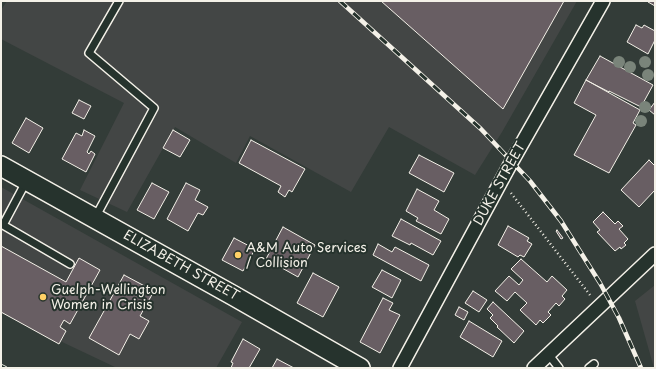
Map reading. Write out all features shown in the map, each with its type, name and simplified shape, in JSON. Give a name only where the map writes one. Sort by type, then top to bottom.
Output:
[{"type":"main road","name":"ELIZABETH STREET","points":[[1,166],[360,368]]},
{"type":"street","name":"DUKE STREET","points":[[400,368],[500,184],[603,1]]},
{"type":"street","points":[[534,368],[655,254]]},
{"type":"lane","points":[[95,218],[154,108],[89,53],[119,1]]},
{"type":"lane","points":[[27,180],[2,224],[70,264]]},
{"type":"lane","points":[[549,355],[559,368]]},
{"type":"path","points":[[500,184],[514,196],[599,306]]},
{"type":"shaded area","points":[[7,1],[577,1],[502,132],[475,175],[389,127],[351,192],[250,136],[236,163],[175,127],[127,212],[80,190],[124,103],[1,39],[1,10]]},
{"type":"shaded area","points":[[1,187],[242,322],[216,368],[117,368],[1,313]]},
{"type":"shaded area","points":[[655,285],[655,368],[654,368],[635,301]]},
{"type":"building","points":[[381,1],[564,1],[503,109]]},
{"type":"building","points":[[655,1],[655,6],[648,2]]},
{"type":"building","points":[[636,25],[642,28],[644,25],[655,31],[655,40],[648,54],[627,42]]},
{"type":"building","points":[[600,56],[653,85],[641,107],[586,80]]},
{"type":"building","points":[[586,80],[640,110],[633,123],[636,125],[609,173],[574,155],[596,115],[574,103]]},
{"type":"building","points":[[79,100],[91,106],[84,119],[72,113]]},
{"type":"building","points":[[655,102],[655,115],[649,110]]},
{"type":"building","points":[[26,118],[43,128],[29,153],[12,143]]},
{"type":"building","points":[[84,130],[95,136],[87,152],[89,154],[91,151],[95,154],[86,172],[62,159],[76,133],[82,136]]},
{"type":"building","points":[[173,130],[190,140],[180,157],[163,148]]},
{"type":"building","points":[[251,140],[305,169],[292,192],[289,190],[285,197],[278,192],[281,186],[239,163]]},
{"type":"building","points":[[419,155],[454,173],[444,192],[409,173]]},
{"type":"building","points":[[649,160],[655,166],[655,190],[639,207],[621,190]]},
{"type":"building","points":[[152,183],[169,192],[154,219],[137,210]]},
{"type":"building","points":[[186,183],[200,190],[195,200],[208,207],[203,215],[198,213],[188,231],[167,219]]},
{"type":"building","points":[[417,189],[439,201],[434,210],[449,219],[441,234],[416,221],[418,218],[406,211]]},
{"type":"building","points":[[603,212],[615,224],[618,221],[623,226],[619,229],[628,239],[624,243],[626,245],[621,249],[620,247],[615,251],[597,232],[600,230],[593,222]]},
{"type":"building","points":[[401,219],[441,241],[433,255],[411,243],[410,245],[392,236]]},
{"type":"building","points":[[508,226],[529,238],[527,241],[532,244],[524,257],[520,255],[518,257],[498,245]]},
{"type":"building","points":[[283,227],[315,245],[298,277],[266,259]]},
{"type":"building","points":[[557,230],[563,238],[561,239],[556,231]]},
{"type":"building","name":"A&M Auto Services / Collision","points":[[234,238],[255,249],[243,271],[222,260]]},
{"type":"building","points":[[378,244],[392,252],[395,247],[429,265],[421,281],[373,255]]},
{"type":"building","name":"Guelph-Wellington Women in Crisis","points":[[1,246],[66,282],[79,258],[100,270],[70,324],[64,320],[60,327],[66,331],[59,344],[1,312]]},
{"type":"building","points":[[521,259],[547,282],[552,276],[567,290],[562,296],[565,299],[559,306],[556,303],[548,312],[551,315],[543,323],[540,320],[536,325],[520,310],[527,303],[515,292],[507,301],[495,291],[509,276],[519,285],[523,280],[511,269]]},
{"type":"building","points":[[382,270],[401,280],[392,298],[372,287]]},
{"type":"building","points":[[313,273],[339,287],[323,317],[297,303]]},
{"type":"building","points":[[124,275],[154,291],[140,316],[149,321],[139,339],[130,334],[119,355],[89,338]]},
{"type":"building","points":[[473,291],[487,300],[479,312],[465,303]]},
{"type":"building","points":[[383,298],[393,303],[389,310],[400,315],[380,353],[360,342]]},
{"type":"building","points":[[493,302],[524,331],[514,343],[490,318],[493,315],[487,309]]},
{"type":"building","points":[[459,307],[468,312],[464,320],[455,315]]},
{"type":"building","points":[[469,321],[502,341],[493,357],[460,337]]},
{"type":"building","points":[[243,339],[260,349],[249,368],[231,368],[233,363],[231,362]]},
{"type":"building","points":[[277,359],[294,368],[272,368]]},
{"type":"railway","points":[[340,1],[481,129],[530,181],[561,221],[600,283],[619,318],[641,368]]},
{"type":"railway","points":[[1,366],[5,368]]},
{"type":"place","name":"A&M Auto Services / Collision","points":[[238,255]]},
{"type":"place","name":"Guelph-Wellington Women in Crisis","points":[[43,297]]}]
